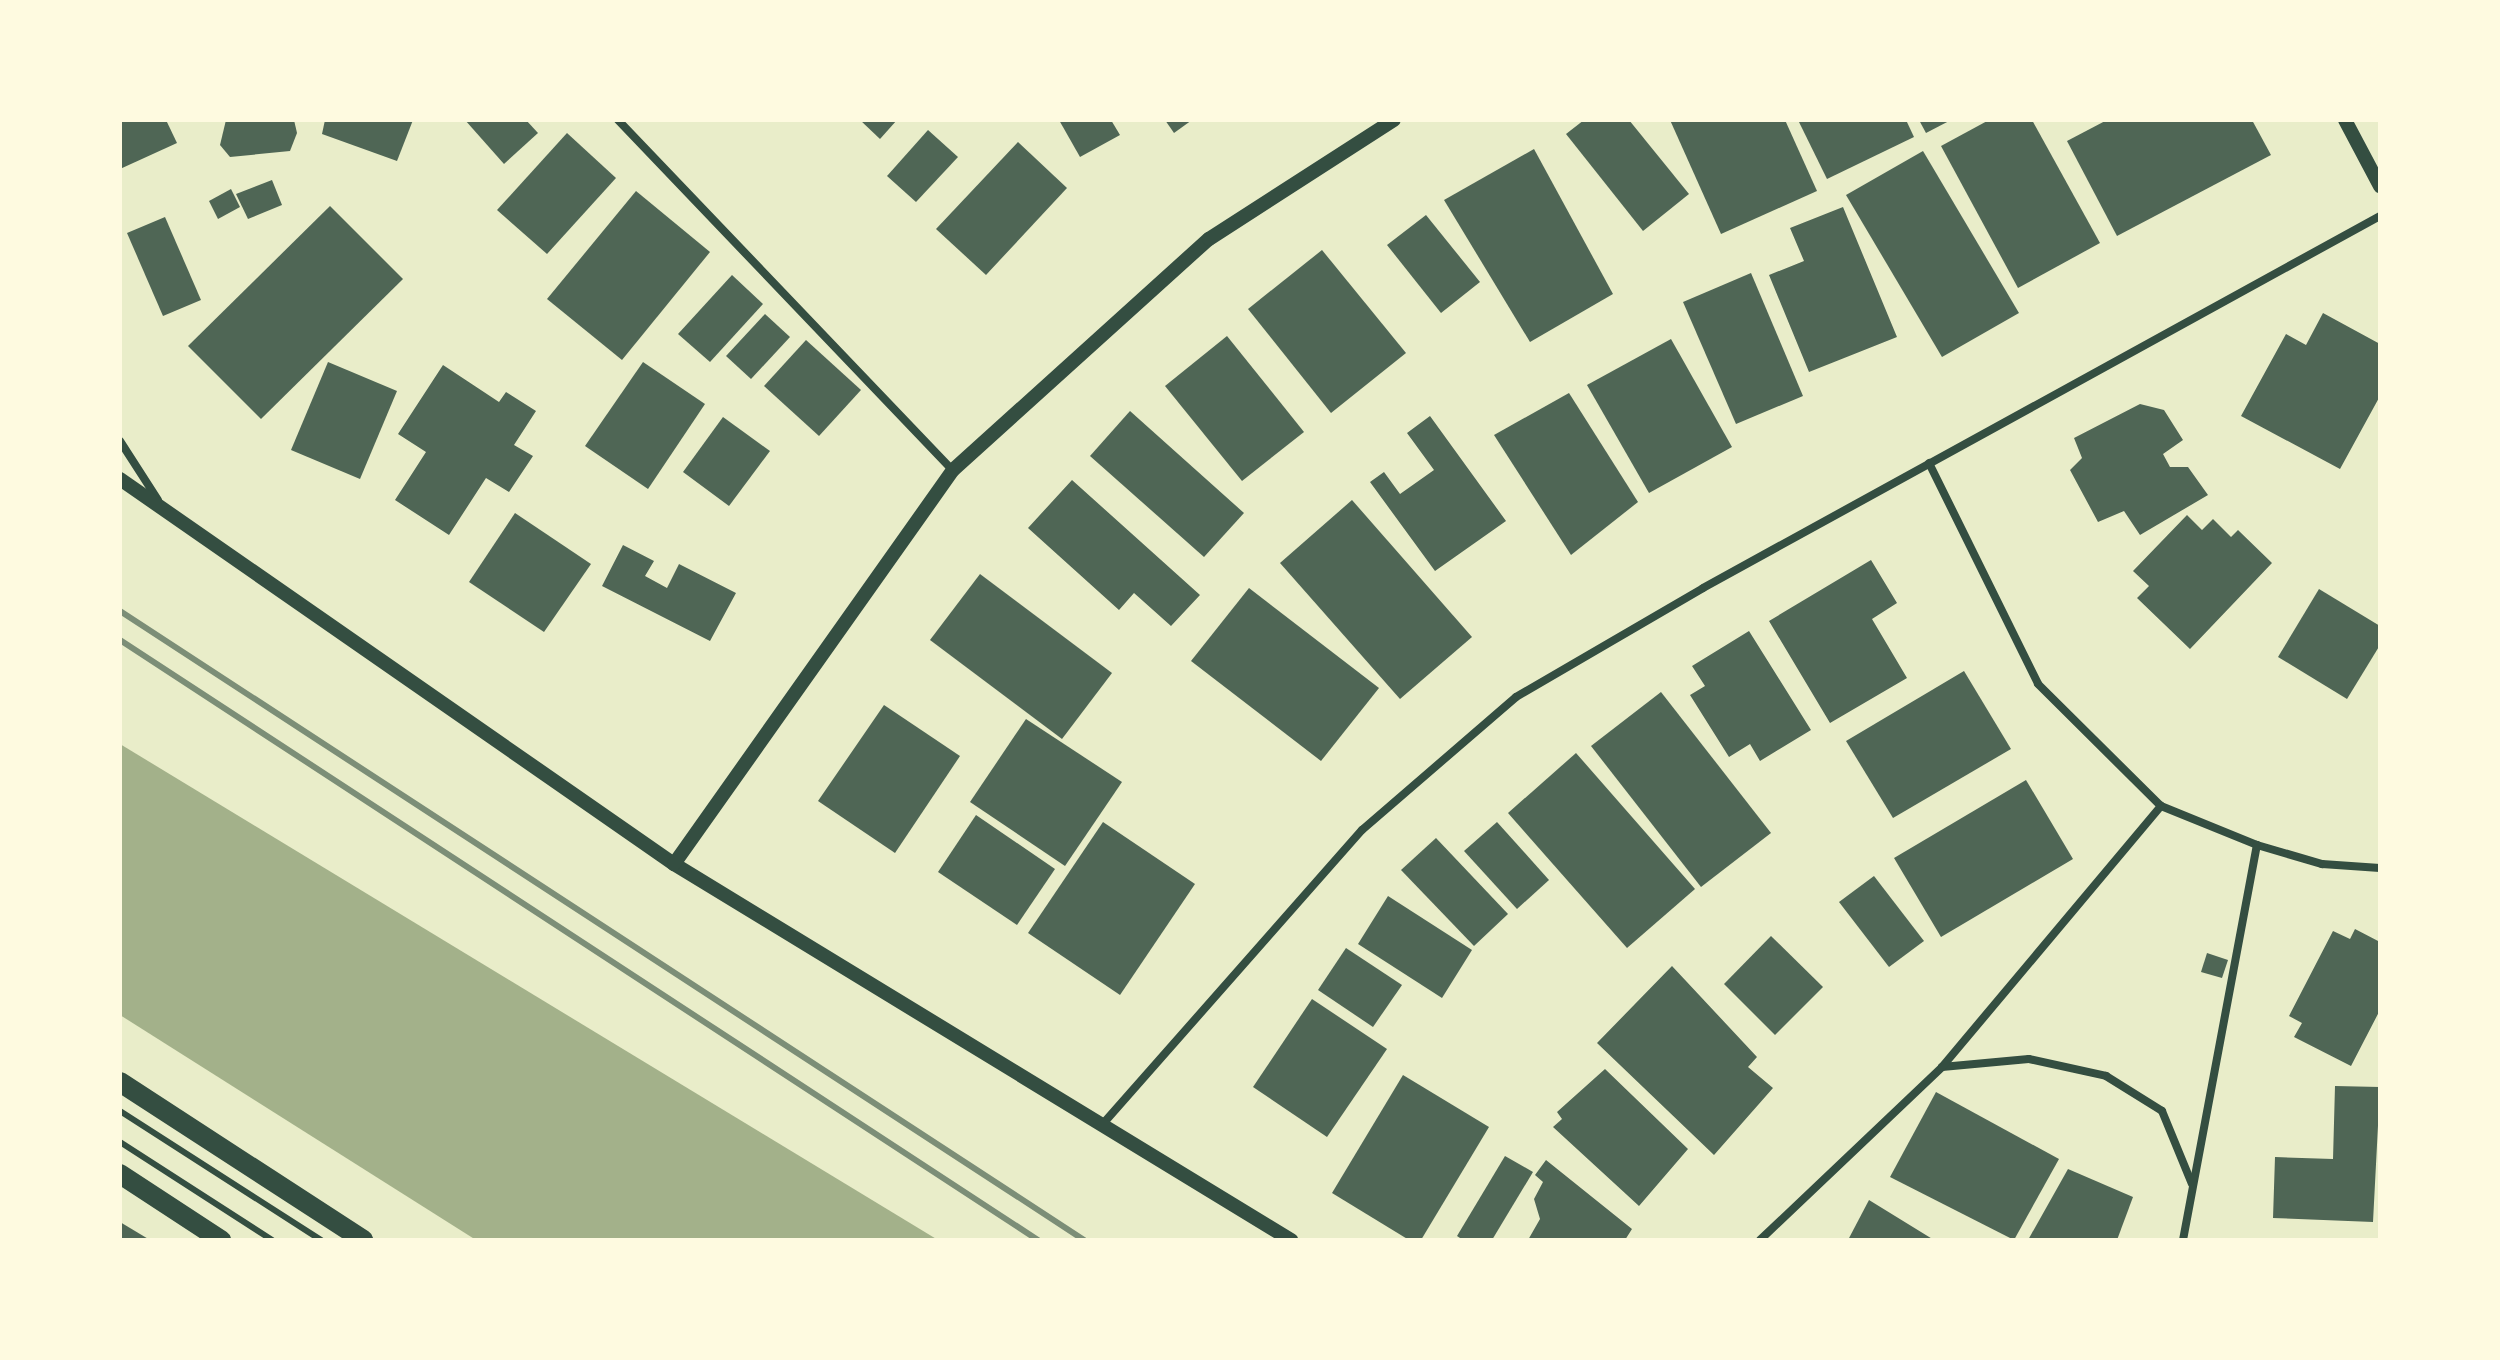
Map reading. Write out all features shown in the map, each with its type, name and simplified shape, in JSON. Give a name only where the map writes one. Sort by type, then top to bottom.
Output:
[{"type":"main road","points":[[120,1082],[363,1240]]},
{"type":"main road","points":[[120,1174],[221,1240]]},
{"type":"street","points":[[618,120],[953,470]]},
{"type":"street","points":[[674,864],[953,470],[1209,239],[1371,126],[1394,120]]},
{"type":"street","points":[[2345,120],[2380,186]]},
{"type":"street","points":[[1101,1127],[1362,830],[1516,697],[1929,463],[2380,216]]},
{"type":"street","points":[[120,441],[162,508]]},
{"type":"street","points":[[1929,463],[2038,684],[2161,806],[2257,845],[2322,864],[2380,868]]},
{"type":"street","points":[[120,479],[674,864],[1291,1240]]},
{"type":"street","points":[[1760,1240],[1942,1067],[2161,806]]},
{"type":"street","points":[[2183,1240],[2257,845]]},
{"type":"street","points":[[1942,1067],[2029,1059],[2106,1076],[2162,1111],[2193,1185]]},
{"type":"lane","points":[[120,1111],[321,1240]]},
{"type":"lane","points":[[120,1142],[272,1240]]},
{"type":"shaded area","points":[[120,744],[938,1240],[476,1240],[120,1015]]},
{"type":"building","points":[[120,120],[166,120],[177,143],[120,169]]},
{"type":"building","points":[[226,120],[294,120],[297,133],[290,151],[230,157],[220,145]]},
{"type":"building","points":[[325,120],[413,120],[397,161],[322,134]]},
{"type":"building","points":[[465,120],[526,120],[538,133],[504,164]]},
{"type":"building","points":[[860,120],[897,120],[880,139]]},
{"type":"building","points":[[1059,120],[1111,120],[1120,135],[1080,157]]},
{"type":"building","points":[[1165,120],[1192,120],[1174,133]]},
{"type":"building","points":[[1584,120],[1629,120],[1689,194],[1643,231],[1566,134]]},
{"type":"building","points":[[1670,120],[1785,120],[1817,191],[1721,234]]},
{"type":"building","points":[[1798,120],[1906,120],[1914,137],[1827,179]]},
{"type":"building","points":[[1919,120],[1951,120],[1926,133]]},
{"type":"building","points":[[1989,120],[2032,120],[2100,243],[2018,288],[1941,146]]},
{"type":"building","points":[[2107,120],[2252,120],[2271,155],[2117,236],[2067,141]]},
{"type":"building","points":[[928,130],[958,157],[916,202],[887,176]]},
{"type":"building","points":[[567,133],[616,178],[547,254],[497,210]]},
{"type":"building","points":[[1018,142],[1067,188],[986,275],[936,229]]},
{"type":"building","points":[[1534,149],[1613,294],[1530,342],[1444,200]]},
{"type":"building","points":[[1923,151],[2019,313],[1942,357],[1846,195]]},
{"type":"building","points":[[272,180],[282,205],[248,219],[236,194]]},
{"type":"building","points":[[231,189],[240,207],[218,219],[209,201]]},
{"type":"building","points":[[636,191],[710,252],[622,360],[547,299]]},
{"type":"building","points":[[330,206],[403,279],[261,419],[188,346]]},
{"type":"building","points":[[1843,207],[1897,337],[1809,372],[1769,275],[1804,261],[1790,228]]},
{"type":"building","points":[[1426,215],[1480,282],[1441,313],[1387,245]]},
{"type":"building","points":[[165,217],[201,300],[163,316],[127,233]]},
{"type":"building","points":[[1322,250],[1406,353],[1331,413],[1248,309]]},
{"type":"building","points":[[1751,273],[1803,396],[1736,424],[1683,302]]},
{"type":"building","points":[[732,275],[763,304],[710,362],[678,334]]},
{"type":"building","points":[[2323,313],[2380,344],[2380,396],[2340,469],[2241,416],[2286,334],[2306,345]]},
{"type":"building","points":[[765,314],[790,337],[751,379],[726,356]]},
{"type":"building","points":[[1227,336],[1304,432],[1242,481],[1165,386]]},
{"type":"building","points":[[1671,339],[1732,447],[1649,493],[1587,385]]},
{"type":"building","points":[[806,340],[861,390],[819,436],[764,386]]},
{"type":"building","points":[[328,362],[397,391],[360,479],[291,450]]},
{"type":"building","points":[[643,362],[705,404],[648,489],[585,446]]},
{"type":"building","points":[[443,365],[499,402],[506,392],[536,411],[514,445],[533,456],[509,492],[486,478],[449,535],[395,500],[426,452],[398,434]]},
{"type":"building","points":[[1569,393],[1638,502],[1571,555],[1494,435]]},
{"type":"building","points":[[2140,404],[2164,410],[2183,440],[2163,454],[2170,467],[2188,467],[2208,495],[2140,535],[2124,511],[2098,522],[2070,470],[2082,458],[2074,438]]},
{"type":"building","points":[[1130,411],[1244,513],[1204,557],[1090,456]]},
{"type":"building","points":[[1430,416],[1506,521],[1435,571],[1370,482],[1384,472],[1400,494],[1434,470],[1407,433]]},
{"type":"building","points":[[723,417],[770,451],[729,506],[683,472]]},
{"type":"building","points":[[1072,480],[1200,595],[1171,626],[1134,593],[1119,610],[1028,528]]},
{"type":"building","points":[[1352,500],[1472,637],[1400,699],[1280,563]]},
{"type":"building","points":[[515,513],[591,564],[544,632],[469,582]]},
{"type":"building","points":[[2187,515],[2202,530],[2213,519],[2231,537],[2238,530],[2272,563],[2190,649],[2137,598],[2149,586],[2133,571]]},
{"type":"building","points":[[623,545],[654,561],[645,576],[667,588],[679,564],[736,593],[710,641],[602,586]]},
{"type":"building","points":[[1871,560],[1897,603],[1872,619],[1907,678],[1830,723],[1769,621]]},
{"type":"building","points":[[980,574],[1112,673],[1062,739],[930,640]]},
{"type":"building","points":[[1249,588],[1379,688],[1321,761],[1191,661]]},
{"type":"building","points":[[2319,589],[2380,626],[2380,645],[2347,699],[2278,657]]},
{"type":"building","points":[[1749,631],[1811,730],[1760,761],[1750,744],[1729,757],[1690,695],[1705,686],[1692,666]]},
{"type":"building","points":[[1964,671],[2011,749],[1893,818],[1846,741]]},
{"type":"building","points":[[1661,692],[1771,833],[1701,887],[1591,746]]},
{"type":"building","points":[[884,705],[960,756],[895,853],[818,801]]},
{"type":"building","points":[[1026,719],[1122,782],[1065,866],[970,802]]},
{"type":"building","points":[[1576,753],[1695,889],[1627,948],[1508,813]]},
{"type":"building","points":[[2026,780],[2073,859],[1941,937],[1894,858]]},
{"type":"building","points":[[976,815],[1055,869],[1017,925],[938,872]]},
{"type":"building","points":[[1103,822],[1195,884],[1120,995],[1028,933]]},
{"type":"building","points":[[1497,822],[1549,880],[1517,909],[1464,851]]},
{"type":"building","points":[[1436,838],[1508,914],[1474,946],[1401,870]]},
{"type":"building","points":[[1874,876],[1924,941],[1889,967],[1839,902]]},
{"type":"building","points":[[1388,896],[1472,950],[1442,998],[1358,944]]},
{"type":"building","points":[[2355,929],[2380,942],[2380,1010],[2351,1066],[2294,1037],[2302,1023],[2289,1016],[2333,931],[2350,939]]},
{"type":"building","points":[[1771,936],[1823,987],[1775,1035],[1724,984]]},
{"type":"building","points":[[1346,948],[1402,985],[1373,1027],[1318,990]]},
{"type":"building","points":[[2207,953],[2228,960],[2222,978],[2201,972]]},
{"type":"building","points":[[1672,966],[1757,1057],[1748,1067],[1773,1088],[1714,1155],[1597,1043]]},
{"type":"building","points":[[1312,999],[1387,1049],[1327,1137],[1253,1087]]},
{"type":"building","points":[[1605,1069],[1688,1149],[1639,1206],[1553,1127],[1562,1119],[1557,1112]]},
{"type":"building","points":[[1403,1075],[1489,1127],[1421,1240],[1409,1240],[1332,1193]]},
{"type":"building","points":[[2335,1086],[2380,1087],[2373,1222],[2273,1218],[2275,1157],[2333,1159]]},
{"type":"building","points":[[1936,1092],[2059,1159],[2014,1240],[1890,1177]]},
{"type":"building","points":[[1505,1156],[1533,1172],[1492,1240],[1463,1240],[1457,1236]]},
{"type":"building","points":[[1546,1160],[1632,1229],[1625,1240],[1528,1240],[1540,1219],[1534,1199],[1543,1182],[1535,1175]]},
{"type":"building","points":[[2068,1169],[2133,1197],[2117,1240],[2028,1240]]},
{"type":"building","points":[[1869,1200],[1934,1240],[1848,1240]]},
{"type":"building","points":[[120,1222],[150,1240],[120,1240]]},
{"type":"railway","points":[[120,611],[1084,1240]]},
{"type":"railway","points":[[120,640],[1038,1240]]}]
